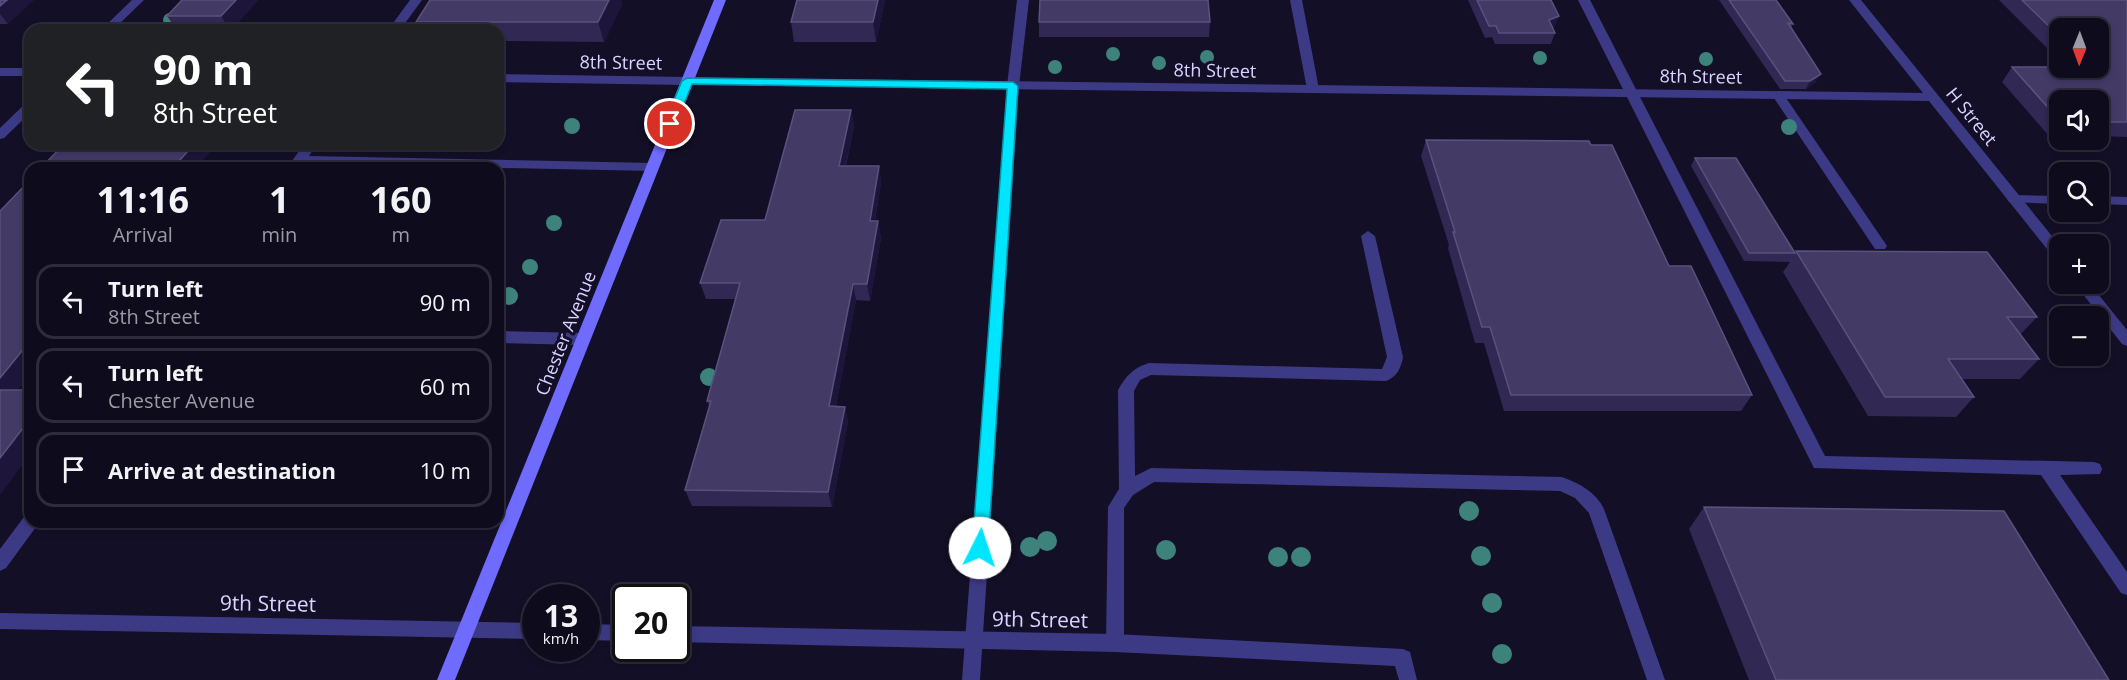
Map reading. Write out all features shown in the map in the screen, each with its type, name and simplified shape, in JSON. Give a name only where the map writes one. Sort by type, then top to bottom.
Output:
[{"type":"main road","name":"Chester Avenue","points":[[446,680],[720,0]]},
{"type":"street","points":[[113,24],[138,0]]},
{"type":"street","points":[[398,24],[416,0]]},
{"type":"street","points":[[970,680],[1013,86],[1023,0]]},
{"type":"street","points":[[1296,0],[1314,89]]},
{"type":"street","points":[[1584,0],[1634,94],[1820,463],[2094,469]]},
{"type":"street","name":"H Street","points":[[1855,0],[2049,242]]},
{"type":"street","points":[[0,72],[24,72]]},
{"type":"street","name":"8th Street","points":[[504,78],[1932,97]]},
{"type":"street","points":[[1778,95],[1880,246]]},
{"type":"street","points":[[0,135],[24,112]]},
{"type":"street","points":[[504,165],[653,167]]},
{"type":"street","points":[[2014,199],[2049,200]]},
{"type":"street","points":[[2109,200],[2127,201]]},
{"type":"street","points":[[1127,490],[1126,390],[1135,376],[1149,369],[1386,375],[1393,367],[1395,357],[1368,236]]},
{"type":"street","points":[[2090,294],[2127,340]]},
{"type":"street","points":[[504,337],[583,339]]},
{"type":"street","points":[[2046,468],[2127,587]]},
{"type":"street","points":[[1115,643],[1116,507],[1127,490],[1151,475],[1562,484],[1581,493],[1596,509],[1656,680]]},
{"type":"street","points":[[0,563],[26,528]]},
{"type":"street","name":"9th Street","points":[[0,621],[522,631]]},
{"type":"street","name":"9th Street","points":[[690,634],[1115,643],[1403,658],[1408,680]]},
{"type":"building","points":[[182,0],[236,0],[221,16],[167,16]]},
{"type":"building","points":[[430,0],[609,0],[598,22],[416,22]]},
{"type":"building","points":[[797,0],[878,0],[873,22],[791,22]]},
{"type":"building","points":[[1040,0],[1208,0],[1210,22],[1039,22]]},
{"type":"building","points":[[1477,0],[1551,0],[1559,16],[1549,20],[1555,33],[1499,33],[1496,26],[1489,26]]},
{"type":"building","points":[[1729,0],[1776,0],[1793,24],[1788,23],[1821,74],[1810,81],[1785,81]]},
{"type":"building","points":[[2022,0],[2127,0],[2127,122],[2109,122],[2109,90],[2049,90],[2049,109],[2012,67],[2049,67],[2049,78],[2109,78],[2109,18],[2049,18],[2049,26]]},
{"type":"building","points":[[795,110],[851,110],[839,166],[879,166],[870,221],[878,221],[867,284],[853,284],[829,406],[845,407],[828,492],[685,490],[711,401],[707,401],[740,283],[700,283],[721,220],[765,220]]},
{"type":"building","points":[[1426,140],[1589,141],[1591,145],[1612,145],[1669,266],[1691,266],[1752,395],[1511,395],[1490,327],[1482,327]]},
{"type":"building","points":[[58,150],[189,150],[178,162],[47,162]]},
{"type":"building","points":[[1695,158],[1736,158],[1795,253],[1749,253]]},
{"type":"building","points":[[24,186],[24,348],[0,378],[0,211]]},
{"type":"building","points":[[1796,251],[1987,252],[2037,317],[2007,317],[2039,359],[1948,359],[1974,397],[1885,397]]},
{"type":"building","points":[[0,390],[24,390],[24,427],[0,458]]},
{"type":"building","points":[[1704,507],[2004,511],[2109,680],[1776,680]]},
{"type":"route","points":[[670,124],[687,81],[1013,86],[980,548]]}]
